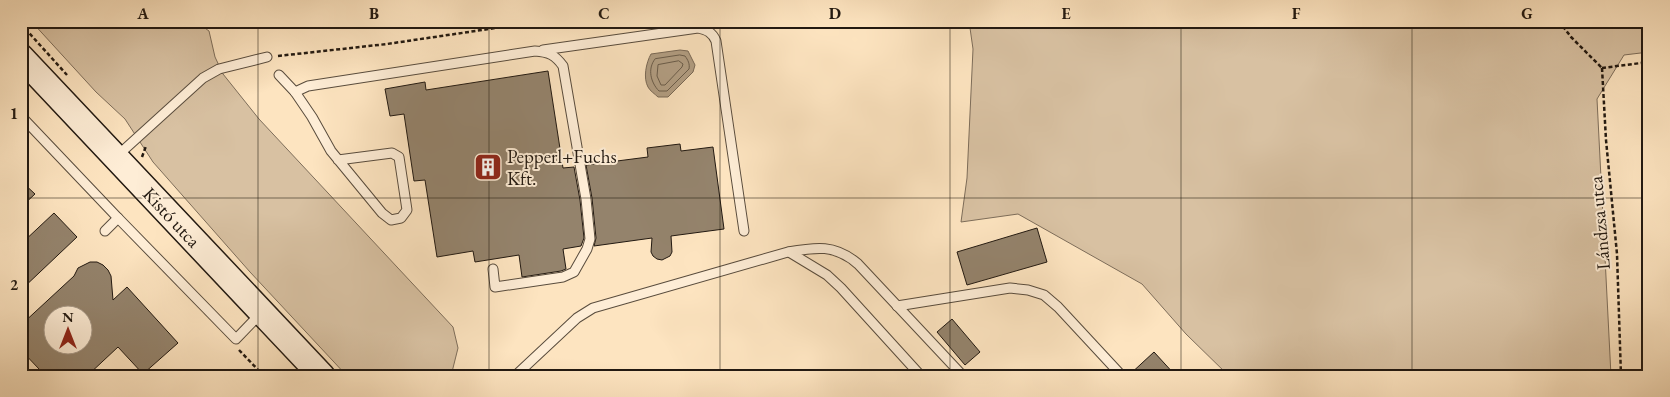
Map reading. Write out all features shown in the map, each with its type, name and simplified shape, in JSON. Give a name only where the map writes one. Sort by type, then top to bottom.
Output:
[{"type":"street","name":"Kistó utca","points":[[21,57],[322,376]]},
{"type":"lane","points":[[295,92],[308,86],[698,28],[707,30],[714,35],[716,41],[744,231]]},
{"type":"lane","points":[[493,269],[496,287],[563,277],[574,272],[587,249],[590,239],[586,199],[563,66],[557,58],[547,52],[535,52]]},
{"type":"lane","points":[[116,157],[203,78],[219,69],[267,57]]},
{"type":"lane","points":[[279,75],[295,92],[331,151],[338,160],[382,213],[391,220],[401,218],[407,210],[399,157],[392,153],[338,160]]},
{"type":"lane","points":[[21,116],[236,340],[262,312]]},
{"type":"lane","points":[[105,231],[118,218]]},
{"type":"lane","points":[[515,376],[577,318],[593,308],[788,252],[814,248],[831,249],[847,254],[962,376]]},
{"type":"lane","points":[[788,252],[827,275],[841,288],[921,376]]},
{"type":"lane","points":[[897,306],[1010,288],[1028,290],[1044,295],[1058,307],[1122,376]]},
{"type":"path","points":[[267,57],[387,44],[543,21]]},
{"type":"path","points":[[1558,21],[1602,68],[1649,62]]},
{"type":"path","points":[[21,24],[70,79]]},
{"type":"path","name":"Lándzsa utca","points":[[1602,68],[1606,140],[1617,254],[1621,376]]},
{"type":"path","points":[[142,133],[150,142],[146,145]]},
{"type":"path","points":[[236,340],[236,347],[264,376]]},
{"type":"shaded area","points":[[31,21],[195,21],[209,31],[215,57],[223,74],[259,119],[453,327],[458,348],[451,376],[347,376],[250,272],[153,162],[125,119],[96,92]]},
{"type":"shaded area","points":[[969,21],[1649,21],[1649,52],[1624,55],[1597,99],[1611,376],[1229,376],[1186,334],[1142,284],[1018,214],[961,222],[967,178],[973,49]]},
{"type":"water","points":[[680,50],[688,51],[695,65],[693,72],[668,97],[658,97],[650,90],[646,83],[646,70],[649,58],[651,54]]},
{"type":"building","name":"Pepperl+Fuchs Kft.","points":[[548,71],[563,168],[574,167],[584,238],[581,246],[563,249],[566,269],[522,277],[519,255],[475,262],[473,251],[437,257],[425,180],[414,181],[404,114],[390,116],[385,89],[425,82],[426,90]]},
{"type":"building","points":[[680,144],[681,151],[713,147],[724,229],[671,236],[672,252],[670,256],[662,260],[657,259],[651,252],[652,238],[594,246],[596,238],[586,165],[648,157],[647,148]]},
{"type":"building","points":[[21,181],[35,194],[21,207]]},
{"type":"building","points":[[54,213],[77,237],[21,290],[21,244]]},
{"type":"building","points":[[1037,228],[1047,262],[967,285],[957,252]]},
{"type":"building","points":[[90,262],[97,262],[103,265],[111,276],[113,300],[127,287],[178,343],[143,374],[118,347],[87,376],[32,376],[39,369],[21,350],[21,325],[42,306],[42,354],[92,354],[92,304],[44,304],[74,276],[78,268]]},
{"type":"building","points":[[952,319],[980,352],[965,365],[937,332]]},
{"type":"building","points":[[1154,352],[1176,376],[1128,376]]},
{"type":"place","name":"Pepperl+Fuchs Kft.","points":[[488,167]]}]
